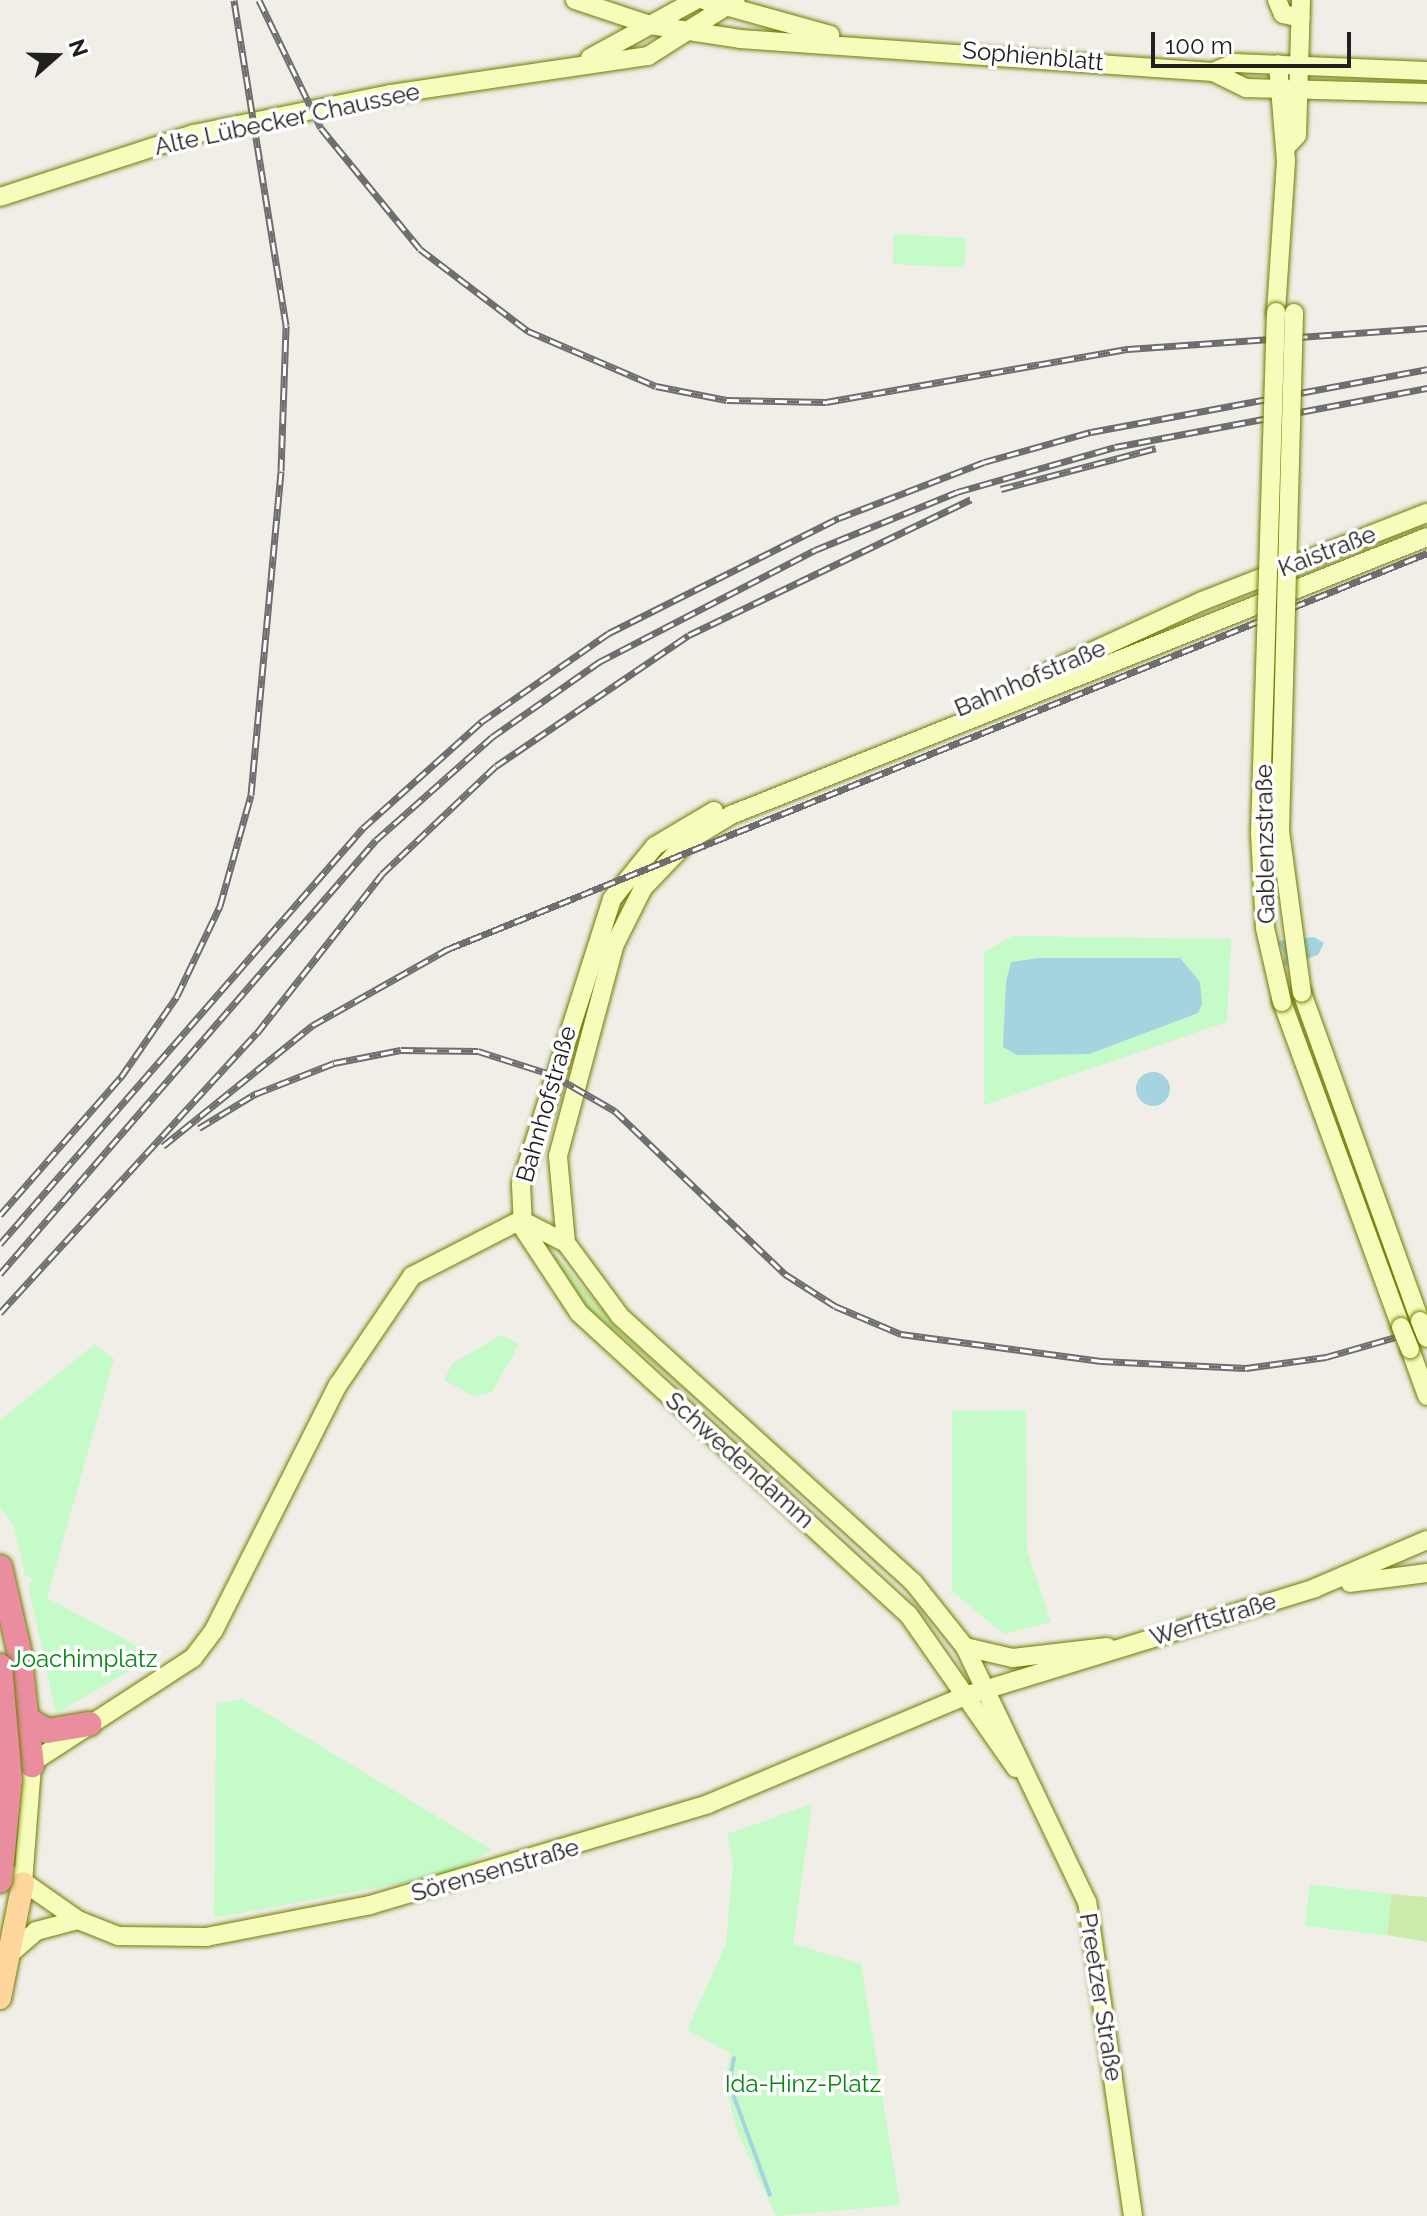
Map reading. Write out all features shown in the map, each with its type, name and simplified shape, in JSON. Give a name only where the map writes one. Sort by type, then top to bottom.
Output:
[{"type":"highway","points":[[0,1567],[29,1720],[32,1765]]},
{"type":"highway","points":[[0,1666],[10,1780],[11,1882]]},
{"type":"highway","points":[[29,1720],[47,1731],[89,1724]]},
{"type":"main road","name":"Sophienblatt","points":[[575,0],[650,25],[689,32],[852,42],[1213,72],[1234,63],[1427,71]]},
{"type":"main road","name":"Alte Lübecker Chaussee","points":[[580,64],[696,0]]},
{"type":"main road","name":"Sophienblatt","points":[[704,0],[733,2],[852,42]]},
{"type":"main road","points":[[1277,0],[1283,14],[1301,9]]},
{"type":"main road","name":"Alte Lübecker Chaussee","points":[[0,197],[194,134],[580,64],[648,56],[733,2]]},
{"type":"main road","name":"Gablenzstraße","points":[[1286,147],[1297,135],[1301,9]]},
{"type":"main road","name":"Gablenzstraße","points":[[1278,64],[1286,147],[1280,831],[1302,993],[1424,1329]]},
{"type":"main road","name":"Sophienblatt","points":[[1213,72],[1236,87],[1427,93]]},
{"type":"main road","name":"Gablenzstraße","points":[[1285,313],[1260,833],[1265,928],[1282,1002],[1427,1396]]},
{"type":"main road","name":"Kaistraße","points":[[1227,591],[1427,513]]},
{"type":"main road","name":"Bahnhofstraße","points":[[559,1213],[558,1156],[615,944],[643,888],[688,841],[731,815],[1427,537]]},
{"type":"main road","name":"Bahnhofstraße","points":[[521,1220],[521,1184],[597,932],[612,899],[655,846],[722,806],[1227,591]]},
{"type":"main road","name":"Schwedendamm","points":[[559,1213],[566,1243],[620,1316],[913,1582],[965,1647],[984,1686]]},
{"type":"main road","points":[[0,1776],[32,1765],[89,1724],[193,1658],[214,1630],[338,1385],[386,1309],[412,1276],[521,1220],[566,1243]]},
{"type":"main road","name":"Schwedendamm","points":[[521,1220],[537,1258],[579,1313],[883,1588],[965,1696]]},
{"type":"main road","name":"Werftstraße","points":[[984,1686],[1315,1588],[1427,1540]]},
{"type":"main road","name":"Werftstraße","points":[[1315,1588],[1427,1573]]},
{"type":"main road","name":"Werftstraße","points":[[965,1647],[1013,1658],[1083,1645],[1111,1648]]},
{"type":"main road","name":"Werftstraße","points":[[984,1686],[1013,1658]]},
{"type":"main road","name":"Sörensenstraße","points":[[0,1864],[11,1882],[78,1920],[118,1936],[206,1937],[385,1901],[708,1804],[984,1686]]},
{"type":"main road","name":"Preetzer Straße","points":[[984,1686],[1087,1902],[1133,2216]]},
{"type":"main road","name":"Preetzer Straße","points":[[965,1696],[1034,1789]]},
{"type":"main road","points":[[0,1998],[11,1953],[11,1882],[32,1765]]},
{"type":"main road","points":[[11,1953],[36,1931],[78,1920]]},
{"type":"green space","points":[[894,234],[966,238],[964,268],[892,264]]},
{"type":"green space","points":[[1013,936],[1231,939],[1227,1022],[984,1105],[984,952]]},
{"type":"green space","points":[[555,1254],[619,1330],[714,1415],[579,1301],[547,1258]]},
{"type":"green space","points":[[501,1335],[519,1344],[492,1392],[474,1396],[444,1380],[452,1364]]},
{"type":"green space","name":"Joachimplatz","points":[[95,1344],[114,1359],[47,1598],[156,1656],[56,1713],[28,1586],[33,1579],[25,1575],[13,1524],[0,1508],[0,1420]]},
{"type":"green space","points":[[1026,1410],[1027,1551],[1051,1622],[1004,1634],[952,1591],[952,1411]]},
{"type":"green space","points":[[243,1699],[492,1850],[450,1874],[214,1918],[216,1704]]},
{"type":"green space","name":"Ida-Hinz-Platz","points":[[812,1804],[793,1944],[861,1964],[900,2205],[776,2216],[738,2133],[724,2082],[731,2053],[687,2030],[726,1944],[733,1863],[727,1834]]},
{"type":"green space","points":[[1310,1884],[1391,1894],[1386,1936],[1305,1926]]},
{"type":"green space","points":[[1391,1894],[1427,1897],[1427,1942],[1387,1935]]},
{"type":"water","points":[[1314,937],[1324,943],[1318,955],[1267,971],[1250,962],[1262,943]]},
{"type":"water","points":[[1039,958],[1180,958],[1200,982],[1202,1004],[1198,1013],[1089,1054],[1017,1055],[1003,1047],[1006,982],[1011,962]]},
{"type":"water","points":[[1153,1072],[1165,1077],[1170,1089],[1165,1101],[1153,1106],[1141,1101],[1136,1089],[1141,1077]]},
{"type":"pier","points":[[1267,940],[1279,945],[1284,957],[1279,969],[1267,974],[1255,969],[1250,957],[1255,945]]},
{"type":"waterway","points":[[734,2058],[729,2083],[770,2195]]},
{"type":"railway","points":[[0,1215],[121,1077],[177,996],[220,906],[251,795],[281,471],[286,325],[234,0]]},
{"type":"railway","points":[[259,0],[321,128],[420,249],[528,331],[656,386],[727,400],[826,402],[1128,349],[1427,328]]},
{"type":"railway","points":[[0,1244],[363,828],[481,722],[609,633],[839,518],[984,462],[1091,432],[1427,369]]},
{"type":"railway","points":[[0,1274],[376,840],[492,737],[599,662],[815,550],[957,492],[1115,447],[1427,388]]},
{"type":"railway","points":[[1001,489],[1156,448]]},
{"type":"railway","points":[[0,1313],[257,1033],[382,874],[496,766],[689,635],[971,499]]},
{"type":"railway","points":[[163,1146],[313,1025],[448,949],[1427,553]]},
{"type":"railway","points":[[199,1128],[255,1094],[334,1063],[401,1050],[478,1051],[553,1075],[615,1111],[785,1274],[835,1306],[901,1334],[1101,1361],[1246,1368],[1326,1357],[1427,1328]]}]
